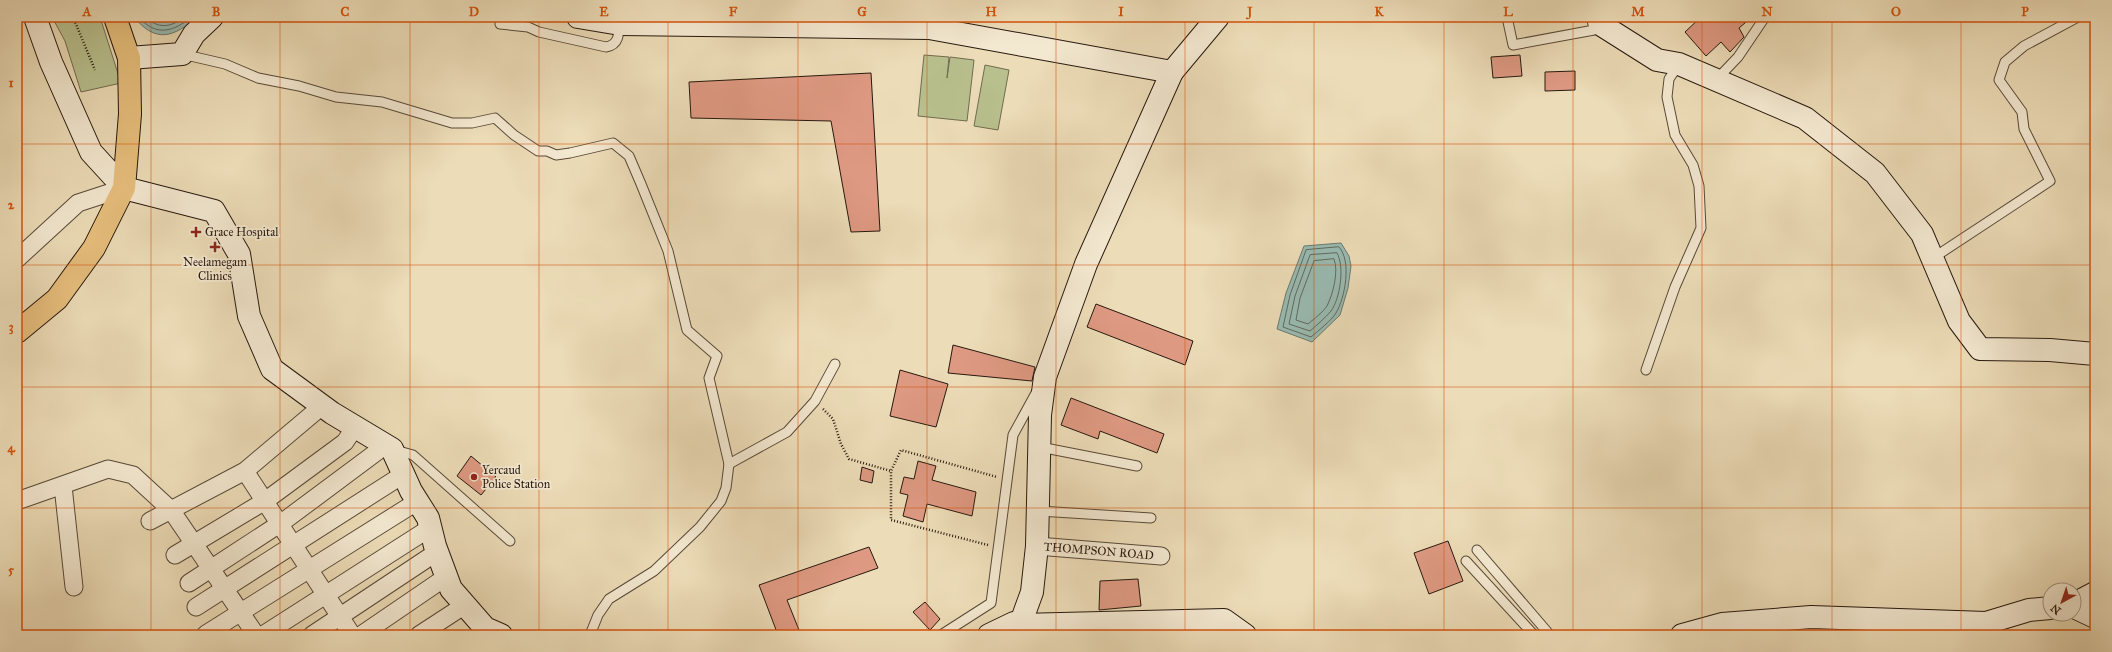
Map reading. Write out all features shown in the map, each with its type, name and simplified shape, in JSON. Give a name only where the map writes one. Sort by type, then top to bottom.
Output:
[{"type":"main road","points":[[35,17],[52,62],[90,152],[124,188],[214,211],[239,254],[249,316],[272,370],[322,406],[389,447],[428,518],[437,552],[451,590],[485,628],[495,634]]},
{"type":"main road","points":[[17,332],[57,299],[94,248],[124,188],[130,114],[129,58],[115,17]]},
{"type":"main road","points":[[129,58],[182,54],[194,34],[212,17]]},
{"type":"main road","points":[[578,17],[619,20],[929,28],[1172,72]]},
{"type":"main road","points":[[1020,625],[1032,592],[1038,546],[1040,415],[1045,377],[1086,264],[1172,72],[1218,17]]},
{"type":"main road","points":[[1600,17],[1600,24],[1657,60],[1679,64],[1805,118],[1875,173],[1922,234],[1959,321],[1980,349],[2050,350],[2095,354]]},
{"type":"main road","points":[[2082,601],[2095,593]]},
{"type":"main road","points":[[1682,635],[1722,624],[1811,617],[1986,623],[2030,610],[2042,609]]},
{"type":"main road","points":[[2082,610],[2095,617]]},
{"type":"main road","points":[[989,635],[1014,623],[1020,625],[1224,620],[1245,635]]},
{"type":"street","points":[[17,260],[78,203],[124,188]]},
{"type":"street","points":[[150,521],[246,471],[322,406]]},
{"type":"street","points":[[175,555],[266,501],[345,442],[355,427]]},
{"type":"street","points":[[189,583],[280,523],[389,447]]},
{"type":"street","points":[[17,501],[108,469],[133,475],[172,510],[256,635]]},
{"type":"street","points":[[246,471],[352,635]]},
{"type":"street","points":[[196,607],[404,474]]},
{"type":"street","points":[[63,486],[74,587]]},
{"type":"street","points":[[206,634],[418,501]]},
{"type":"street","points":[[263,635],[430,528]]},
{"type":"street","name":"THOMPSON ROAD","points":[[1038,546],[1161,556]]},
{"type":"street","points":[[312,635],[437,552]]},
{"type":"street","points":[[361,635],[446,577]]},
{"type":"street","points":[[418,635],[465,605]]},
{"type":"lane","points":[[1507,17],[1513,45],[1594,30],[1591,17]]},
{"type":"lane","points":[[1716,80],[1738,57],[1765,17]]},
{"type":"lane","points":[[1933,258],[2050,181],[2024,129],[2022,112],[1999,80],[2005,62],[2024,46],[2078,17]]},
{"type":"lane","points":[[500,24],[528,27],[539,32],[606,47],[610,46],[618,39],[619,20]]},
{"type":"lane","points":[[182,54],[225,64],[258,78],[299,86],[336,97],[382,102],[452,123],[472,123],[495,118],[514,135],[538,151],[548,151],[556,154],[570,153],[613,143],[629,156],[668,251],[687,330],[717,356],[709,378],[729,464],[726,488],[722,501],[700,528],[654,571],[609,599],[598,615],[590,635]]},
{"type":"lane","points":[[1646,370],[1675,288],[1701,228],[1699,186],[1693,165],[1675,135],[1667,97],[1669,79],[1679,64]]},
{"type":"lane","points":[[729,464],[787,432],[815,401],[835,364]]},
{"type":"lane","points":[[941,635],[991,603],[1013,435],[1045,377]]},
{"type":"lane","points":[[389,447],[413,455],[510,541]]},
{"type":"lane","points":[[1040,447],[1137,466]]},
{"type":"lane","points":[[1039,511],[1151,518]]},
{"type":"lane","points":[[1477,550],[1550,635]]},
{"type":"lane","points":[[1466,561],[1534,635]]},
{"type":"path","points":[[73,17],[96,70]]},
{"type":"path","points":[[815,401],[833,419],[841,444],[849,459],[891,471]]},
{"type":"path","points":[[998,547],[891,520],[891,471],[901,450],[1007,480]]},
{"type":"green space","points":[[52,17],[100,17],[121,83],[81,92],[65,41]]},
{"type":"green space","points":[[924,55],[949,57],[947,78],[950,57],[974,60],[967,121],[918,116]]},
{"type":"green space","points":[[985,65],[1009,70],[998,130],[974,126]]},
{"type":"water","points":[[134,17],[197,17],[181,29],[165,35],[150,31],[142,26]]},
{"type":"water","points":[[1341,243],[1349,256],[1351,266],[1348,288],[1340,315],[1312,342],[1277,329],[1286,293],[1304,246]]},
{"type":"building","points":[[1701,17],[1752,17],[1739,28],[1744,37],[1730,52],[1721,42],[1706,56],[1685,32]]},
{"type":"building","points":[[1520,55],[1522,76],[1493,78],[1491,57]]},
{"type":"building","points":[[1575,71],[1575,90],[1545,91],[1545,72]]},
{"type":"building","points":[[871,73],[880,231],[851,232],[831,121],[691,118],[689,82]]},
{"type":"building","points":[[1096,304],[1193,341],[1185,365],[1087,327]]},
{"type":"building","points":[[953,345],[1035,367],[1032,381],[948,373]]},
{"type":"building","points":[[900,370],[948,384],[936,427],[890,416]]},
{"type":"building","points":[[1071,398],[1164,434],[1157,453],[1100,431],[1098,439],[1061,425]]},
{"type":"building","points":[[471,456],[496,477],[481,495],[457,476]]},
{"type":"building","points":[[918,461],[936,466],[932,480],[976,492],[972,516],[927,504],[923,522],[903,516],[908,495],[900,493],[904,477],[914,479]]},
{"type":"building","points":[[862,467],[874,471],[872,483],[860,480]]},
{"type":"building","points":[[1448,541],[1463,581],[1429,594],[1414,553]]},
{"type":"building","points":[[869,547],[878,568],[787,600],[801,635],[778,635],[759,585]]},
{"type":"building","points":[[1138,579],[1141,606],[1099,610],[1100,581]]},
{"type":"building","points":[[925,602],[940,619],[930,630],[913,612]]},
{"type":"place","name":"Grace Hospital","points":[[196,232]]},
{"type":"place","name":"Neelamegam Clinics","points":[[215,247]]},
{"type":"place","name":"Yercaud Police Station","points":[[474,477]]}]
